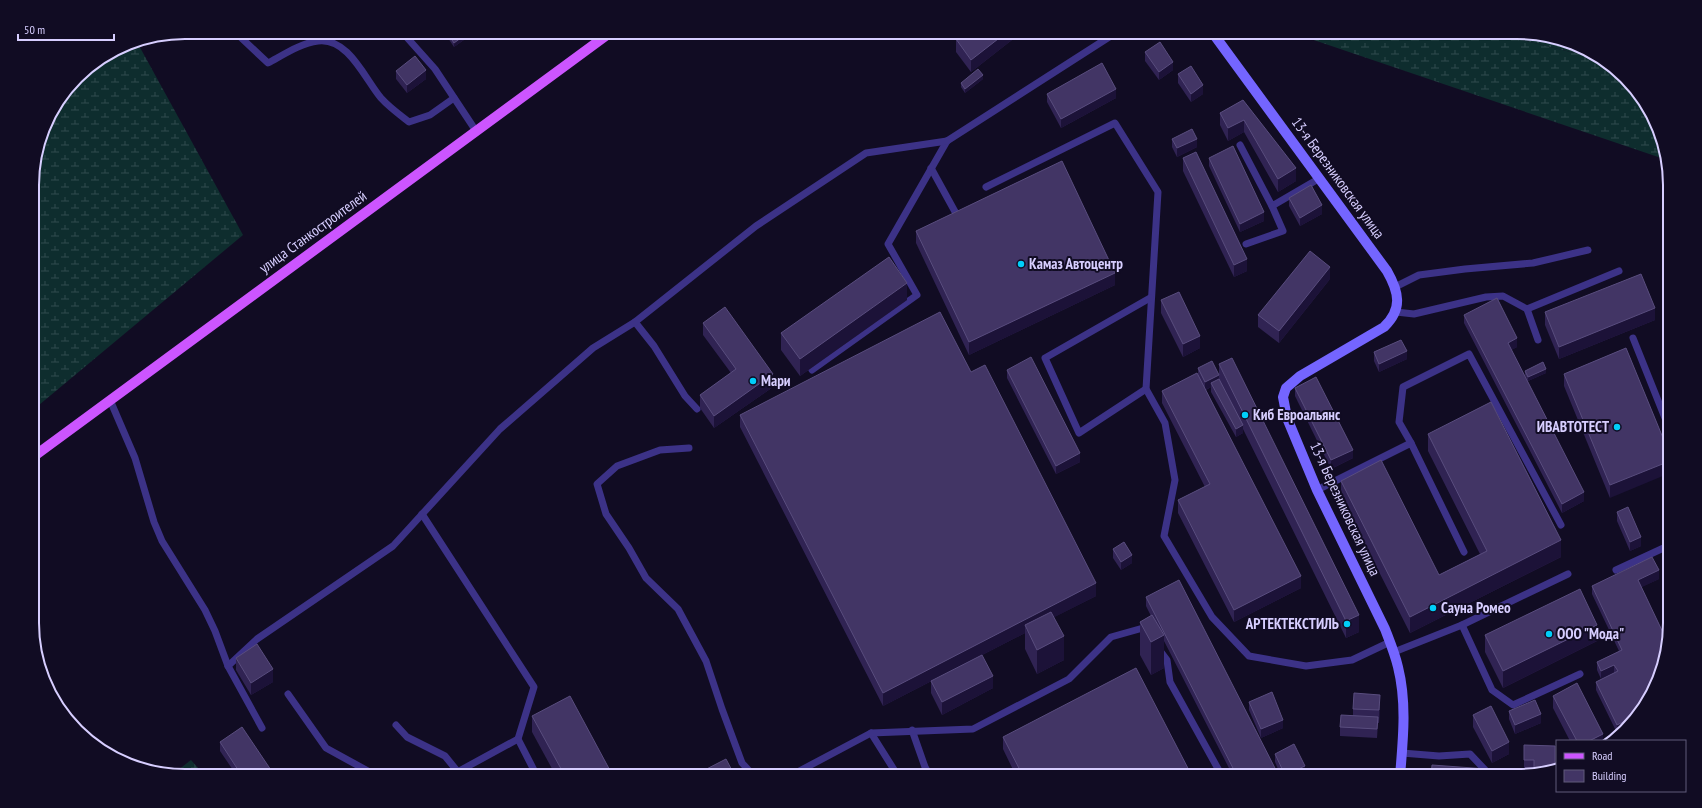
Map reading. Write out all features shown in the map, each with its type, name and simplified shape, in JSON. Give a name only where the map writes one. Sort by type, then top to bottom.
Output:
[{"type":"main road","name":"улица Станкостроителей","points":[[39,452],[601,39]]},
{"type":"street","name":"13-я Березниковская улица","points":[[1217,39],[1320,178],[1386,271],[1398,298],[1396,312],[1392,320],[1384,327],[1300,376],[1285,391],[1283,397],[1285,411],[1317,490],[1392,647],[1399,669],[1403,706],[1401,769]]},
{"type":"lane","points":[[242,39],[268,63],[294,49],[318,41],[335,42],[356,61],[381,98],[409,122],[430,115],[454,98]]},
{"type":"lane","points":[[408,39],[435,69],[476,131]]},
{"type":"lane","points":[[228,666],[257,639],[393,546],[500,429],[593,348],[635,322],[756,226],[866,153],[947,141],[1102,39]]},
{"type":"lane","points":[[986,187],[1115,123],[1158,192],[1150,298],[1146,389],[1164,423],[1175,480],[1164,536],[1212,617],[1249,656],[1306,666],[1352,660],[1462,626],[1568,574]]},
{"type":"lane","points":[[812,370],[917,295],[888,244],[947,141]]},
{"type":"lane","points":[[1240,145],[1284,231],[1246,244]]},
{"type":"lane","points":[[931,168],[959,219]]},
{"type":"lane","points":[[1272,206],[1320,178]]},
{"type":"lane","points":[[1394,287],[1419,275],[1533,263],[1588,250]]},
{"type":"lane","points":[[1527,309],[1618,271]]},
{"type":"lane","points":[[1396,312],[1414,314],[1486,297],[1503,296],[1527,309],[1538,340]]},
{"type":"lane","points":[[1146,389],[1079,433],[1044,358],[1150,298]]},
{"type":"lane","points":[[635,322],[654,346],[685,396],[697,409]]},
{"type":"lane","points":[[1633,338],[1663,411]]},
{"type":"lane","points":[[1464,552],[1400,422],[1403,387],[1469,354],[1561,525]]},
{"type":"lane","points":[[110,400],[135,458],[154,522],[162,541],[205,610],[215,631],[228,666],[262,728]]},
{"type":"lane","points":[[1317,490],[1411,443]]},
{"type":"lane","points":[[689,448],[660,450],[617,466],[597,484],[606,514],[629,548],[646,578],[678,609],[706,661],[742,763],[748,769]]},
{"type":"lane","points":[[422,514],[534,687],[518,739],[463,769]]},
{"type":"lane","points":[[1616,570],[1663,548]]},
{"type":"lane","points":[[1462,626],[1492,690],[1513,705],[1580,674]]},
{"type":"lane","points":[[803,769],[871,733],[912,730],[973,729],[1068,680],[1111,637],[1143,628],[1167,660],[1170,682],[1218,769]]},
{"type":"lane","points":[[288,694],[326,748],[364,769]]},
{"type":"lane","points":[[396,725],[408,737],[445,756],[456,769]]},
{"type":"lane","points":[[912,730],[926,769]]},
{"type":"lane","points":[[871,733],[894,769]]},
{"type":"lane","points":[[518,739],[533,769]]},
{"type":"lane","points":[[1402,753],[1439,756],[1470,754],[1482,769]]},
{"type":"green space","points":[[1311,39],[1518,39],[1584,55],[1606,69],[1633,96],[1652,129],[1660,158]]},
{"type":"green space","points":[[1518,39],[1536,40],[1555,44],[1584,55]]},
{"type":"green space","points":[[139,47],[243,235],[39,405],[40,166],[44,147],[54,120],[69,96],[96,69],[120,54]]},
{"type":"green space","points":[[191,760],[199,769],[185,769],[179,769]]},
{"type":"building","points":[[451,39],[459,39],[454,43]]},
{"type":"building","points":[[956,39],[998,39],[971,60]]},
{"type":"building","points":[[1160,42],[1173,62],[1159,72],[1145,52]]},
{"type":"building","points":[[415,56],[426,70],[407,85],[396,71]]},
{"type":"building","points":[[1102,63],[1116,89],[1061,119],[1047,94]]},
{"type":"building","points":[[1191,66],[1203,85],[1191,94],[1178,74]]},
{"type":"building","points":[[978,69],[983,75],[965,89],[961,83]]},
{"type":"building","points":[[1243,100],[1296,168],[1278,179],[1244,120],[1228,128],[1220,113]]},
{"type":"building","points":[[1192,129],[1197,139],[1177,148],[1172,139]]},
{"type":"building","points":[[1233,146],[1264,212],[1240,224],[1209,158]]},
{"type":"building","points":[[1196,152],[1247,259],[1234,265],[1183,158]]},
{"type":"building","points":[[1062,161],[1115,273],[969,342],[916,231]]},
{"type":"building","points":[[1311,185],[1322,205],[1300,218],[1289,198]]},
{"type":"building","points":[[1310,251],[1330,267],[1279,331],[1258,315]]},
{"type":"building","points":[[889,257],[907,283],[800,359],[781,333]]},
{"type":"building","points":[[1641,274],[1655,308],[1559,347],[1545,312]]},
{"type":"building","points":[[1179,292],[1200,336],[1183,344],[1161,300]]},
{"type":"building","points":[[1497,298],[1517,338],[1508,343],[1584,492],[1562,504],[1464,315]]},
{"type":"building","points":[[725,307],[773,374],[714,416],[700,395],[736,369],[703,323]]},
{"type":"building","points":[[940,312],[971,372],[985,365],[1096,583],[883,693],[740,415]]},
{"type":"building","points":[[1401,340],[1407,351],[1379,364],[1374,352]]},
{"type":"building","name":"ИВАВТОТЕСТ","points":[[1626,348],[1663,438],[1663,464],[1610,485],[1564,374]]},
{"type":"building","points":[[1031,357],[1080,453],[1056,466],[1007,370]]},
{"type":"building","points":[[1232,358],[1359,615],[1346,621],[1219,364]]},
{"type":"building","points":[[1212,361],[1219,375],[1205,382],[1198,368]]},
{"type":"building","points":[[1543,362],[1546,369],[1528,377],[1525,371]]},
{"type":"building","points":[[1197,373],[1301,576],[1234,610],[1178,500],[1210,484],[1162,391]]},
{"type":"building","points":[[1316,377],[1353,450],[1331,460],[1295,388]]},
{"type":"building","points":[[1219,379],[1243,425],[1236,429],[1211,383]]},
{"type":"building","points":[[1491,402],[1561,540],[1410,617],[1341,481],[1381,460],[1439,575],[1487,551],[1428,434]]},
{"type":"building","points":[[1628,507],[1641,537],[1630,542],[1617,512]]},
{"type":"building","points":[[1124,542],[1132,555],[1121,562],[1113,549]]},
{"type":"building","points":[[1652,557],[1659,570],[1638,580],[1663,633],[1658,661],[1648,688],[1633,712],[1625,721],[1617,725],[1596,682],[1618,671],[1614,665],[1601,671],[1597,662],[1622,650],[1592,586]]},
{"type":"building","points":[[1179,580],[1275,769],[1233,769],[1146,597]]},
{"type":"building","points":[[1580,589],[1597,625],[1503,671],[1485,635]]},
{"type":"building","points":[[1051,612],[1064,636],[1037,650],[1025,625]]},
{"type":"building","points":[[1152,615],[1164,635],[1151,642],[1140,622]]},
{"type":"building","points":[[257,644],[273,669],[251,683],[236,658]]},
{"type":"building","points":[[982,655],[993,676],[942,702],[931,681]]},
{"type":"building","points":[[1136,668],[1188,769],[1019,769],[1003,737]]},
{"type":"building","points":[[1577,683],[1603,734],[1591,740],[1576,740],[1553,696]]},
{"type":"building","points":[[1272,692],[1283,720],[1261,729],[1249,702]]},
{"type":"building","points":[[1354,693],[1380,695],[1379,710],[1353,709]]},
{"type":"building","points":[[570,696],[609,769],[561,769],[532,716]]},
{"type":"building","points":[[1535,700],[1541,714],[1515,725],[1509,711]]},
{"type":"building","points":[[1491,706],[1509,742],[1492,751],[1473,715]]},
{"type":"building","points":[[1341,715],[1378,717],[1377,729],[1340,727]]},
{"type":"building","points":[[242,727],[270,769],[237,769],[220,742]]},
{"type":"building","points":[[1294,744],[1305,766],[1298,769],[1282,769],[1275,754]]},
{"type":"building","points":[[1524,745],[1555,746],[1555,764],[1534,768],[1534,760],[1524,760]]},
{"type":"building","points":[[726,759],[731,769],[707,769]]},
{"type":"building","points":[[1432,765],[1487,769],[1432,769]]},
{"type":"place","name":"Камаз Автоцентр","points":[[1021,264]]},
{"type":"place","name":"Мари","points":[[753,381]]},
{"type":"place","name":"Киб Евроальянс","points":[[1245,415]]},
{"type":"place","name":"ИВАВТОТЕСТ","points":[[1617,427]]},
{"type":"place","name":"Сауна Ромео","points":[[1433,608]]},
{"type":"place","name":"АРТЕКТЕКСТИЛЬ","points":[[1347,624]]},
{"type":"place","name":"ООО \"Мода\"","points":[[1549,634]]}]
